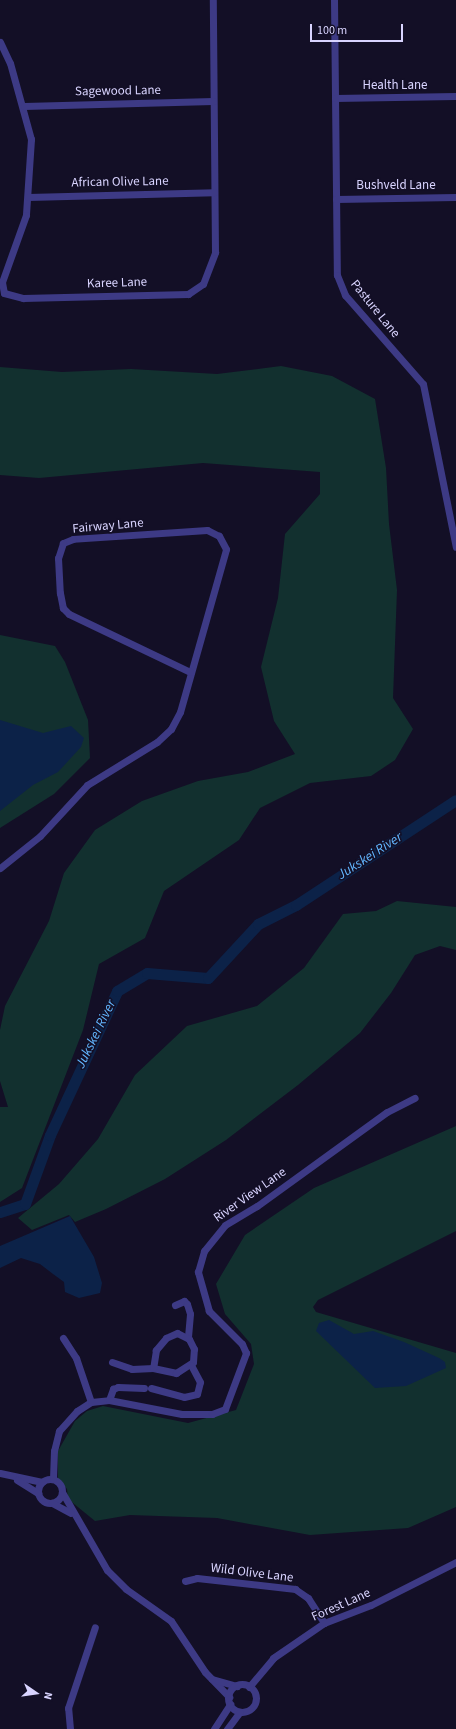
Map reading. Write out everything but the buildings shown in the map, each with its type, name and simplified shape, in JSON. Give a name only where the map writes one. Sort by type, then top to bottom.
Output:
[{"type":"street","name":"Karee Lane","points":[[0,42],[24,106],[31,132],[28,196],[24,225],[1,286],[4,293],[13,297],[194,292],[203,284],[214,257],[212,101],[213,0]]},
{"type":"street","name":"Pasture Lane","points":[[334,0],[338,280],[345,295],[423,384],[456,547]]},
{"type":"street","name":"Health Lane","points":[[335,98],[456,96]]},
{"type":"street","name":"Sagewood Lane","points":[[24,106],[212,101]]},
{"type":"street","name":"African Olive Lane","points":[[28,196],[214,192]]},
{"type":"street","name":"Bushveld Lane","points":[[336,199],[456,197]]},
{"type":"street","name":"Fairway Lane","points":[[0,868],[40,836],[87,785],[167,733],[178,718],[225,553],[219,536],[201,531],[73,539],[63,543],[58,558],[60,593],[63,608],[68,614],[190,672]]},
{"type":"street","name":"River View Lane","points":[[92,1402],[109,1400],[182,1414],[212,1414],[225,1409],[246,1353],[242,1344],[209,1311],[198,1272],[204,1251],[225,1225],[257,1206],[388,1112],[415,1098]]},
{"type":"street","points":[[109,1400],[113,1389],[118,1387],[148,1388],[184,1397],[196,1394],[200,1382],[191,1365],[194,1349],[188,1337],[190,1314],[188,1304],[184,1301],[176,1305]]},
{"type":"street","points":[[153,1368],[156,1350],[166,1338],[177,1333],[188,1337]]},
{"type":"street","points":[[53,1479],[54,1451],[59,1430],[92,1402],[76,1358],[63,1338]]},
{"type":"street","points":[[112,1362],[132,1369],[153,1368],[173,1373],[191,1365]]},
{"type":"street","points":[[0,1473],[42,1482],[53,1479],[59,1482],[73,1515],[115,1580],[171,1621],[212,1679],[240,1712]]},
{"type":"street","points":[[14,1477],[38,1493],[43,1501],[52,1503],[73,1515]]},
{"type":"street","points":[[38,1493],[42,1482]]},
{"type":"street","points":[[52,1503],[62,1492]]},
{"type":"street","name":"Forest Lane","points":[[249,1686],[272,1658],[324,1623],[371,1605],[456,1562]]},
{"type":"street","name":"Wild Olive Lane","points":[[185,1581],[201,1578],[295,1589],[308,1598],[324,1623]]},
{"type":"street","points":[[70,1729],[68,1708],[95,1627]]},
{"type":"street","points":[[212,1679],[237,1686],[249,1686],[256,1695],[255,1703],[250,1710],[240,1712],[227,1729]]},
{"type":"street","points":[[214,1729],[237,1686]]},
{"type":"green space","points":[[281,366],[332,376],[375,399],[386,468],[389,524],[397,590],[393,698],[413,729],[395,760],[371,776],[310,783],[260,808],[239,840],[164,891],[145,938],[99,964],[83,1030],[22,1188],[0,1202],[0,1107],[8,1107],[0,1081],[0,1030],[5,1006],[49,921],[64,873],[95,830],[142,801],[198,781],[248,772],[295,754],[274,721],[261,667],[278,598],[285,534],[320,494],[320,472],[203,463],[39,478],[0,475],[0,367],[62,372],[131,369],[217,374]]},
{"type":"green space","points":[[0,635],[55,646],[65,662],[88,720],[90,758],[54,794],[0,828]]},
{"type":"green space","points":[[397,901],[456,907],[456,950],[440,946],[415,955],[391,993],[360,1033],[298,1085],[226,1140],[165,1179],[106,1209],[75,1222],[69,1215],[32,1230],[18,1218],[59,1184],[98,1139],[135,1075],[187,1026],[257,1006],[304,968],[343,914],[376,911]]},
{"type":"green space","points":[[456,1126],[456,1231],[318,1300],[313,1307],[316,1312],[456,1353],[456,1507],[408,1528],[310,1535],[217,1518],[130,1515],[95,1521],[68,1499],[67,1489],[58,1478],[58,1451],[75,1421],[87,1411],[103,1406],[188,1423],[236,1410],[254,1364],[251,1344],[225,1314],[216,1284],[245,1235],[314,1188]]},
{"type":"water","points":[[0,720],[43,733],[71,726],[84,738],[81,747],[58,772],[33,785],[0,811]]},
{"type":"water","points":[[70,1216],[94,1257],[102,1283],[100,1293],[79,1298],[65,1292],[64,1282],[40,1264],[21,1258],[0,1268],[0,1246]]},
{"type":"water","points":[[329,1320],[354,1334],[373,1331],[404,1342],[439,1358],[445,1362],[446,1368],[406,1386],[375,1388],[316,1331],[319,1323]]},
{"type":"waterway","name":"Jukskei River","points":[[0,1212],[25,1204],[50,1135],[117,991],[147,973],[208,978],[258,924],[296,905],[456,800]]}]
